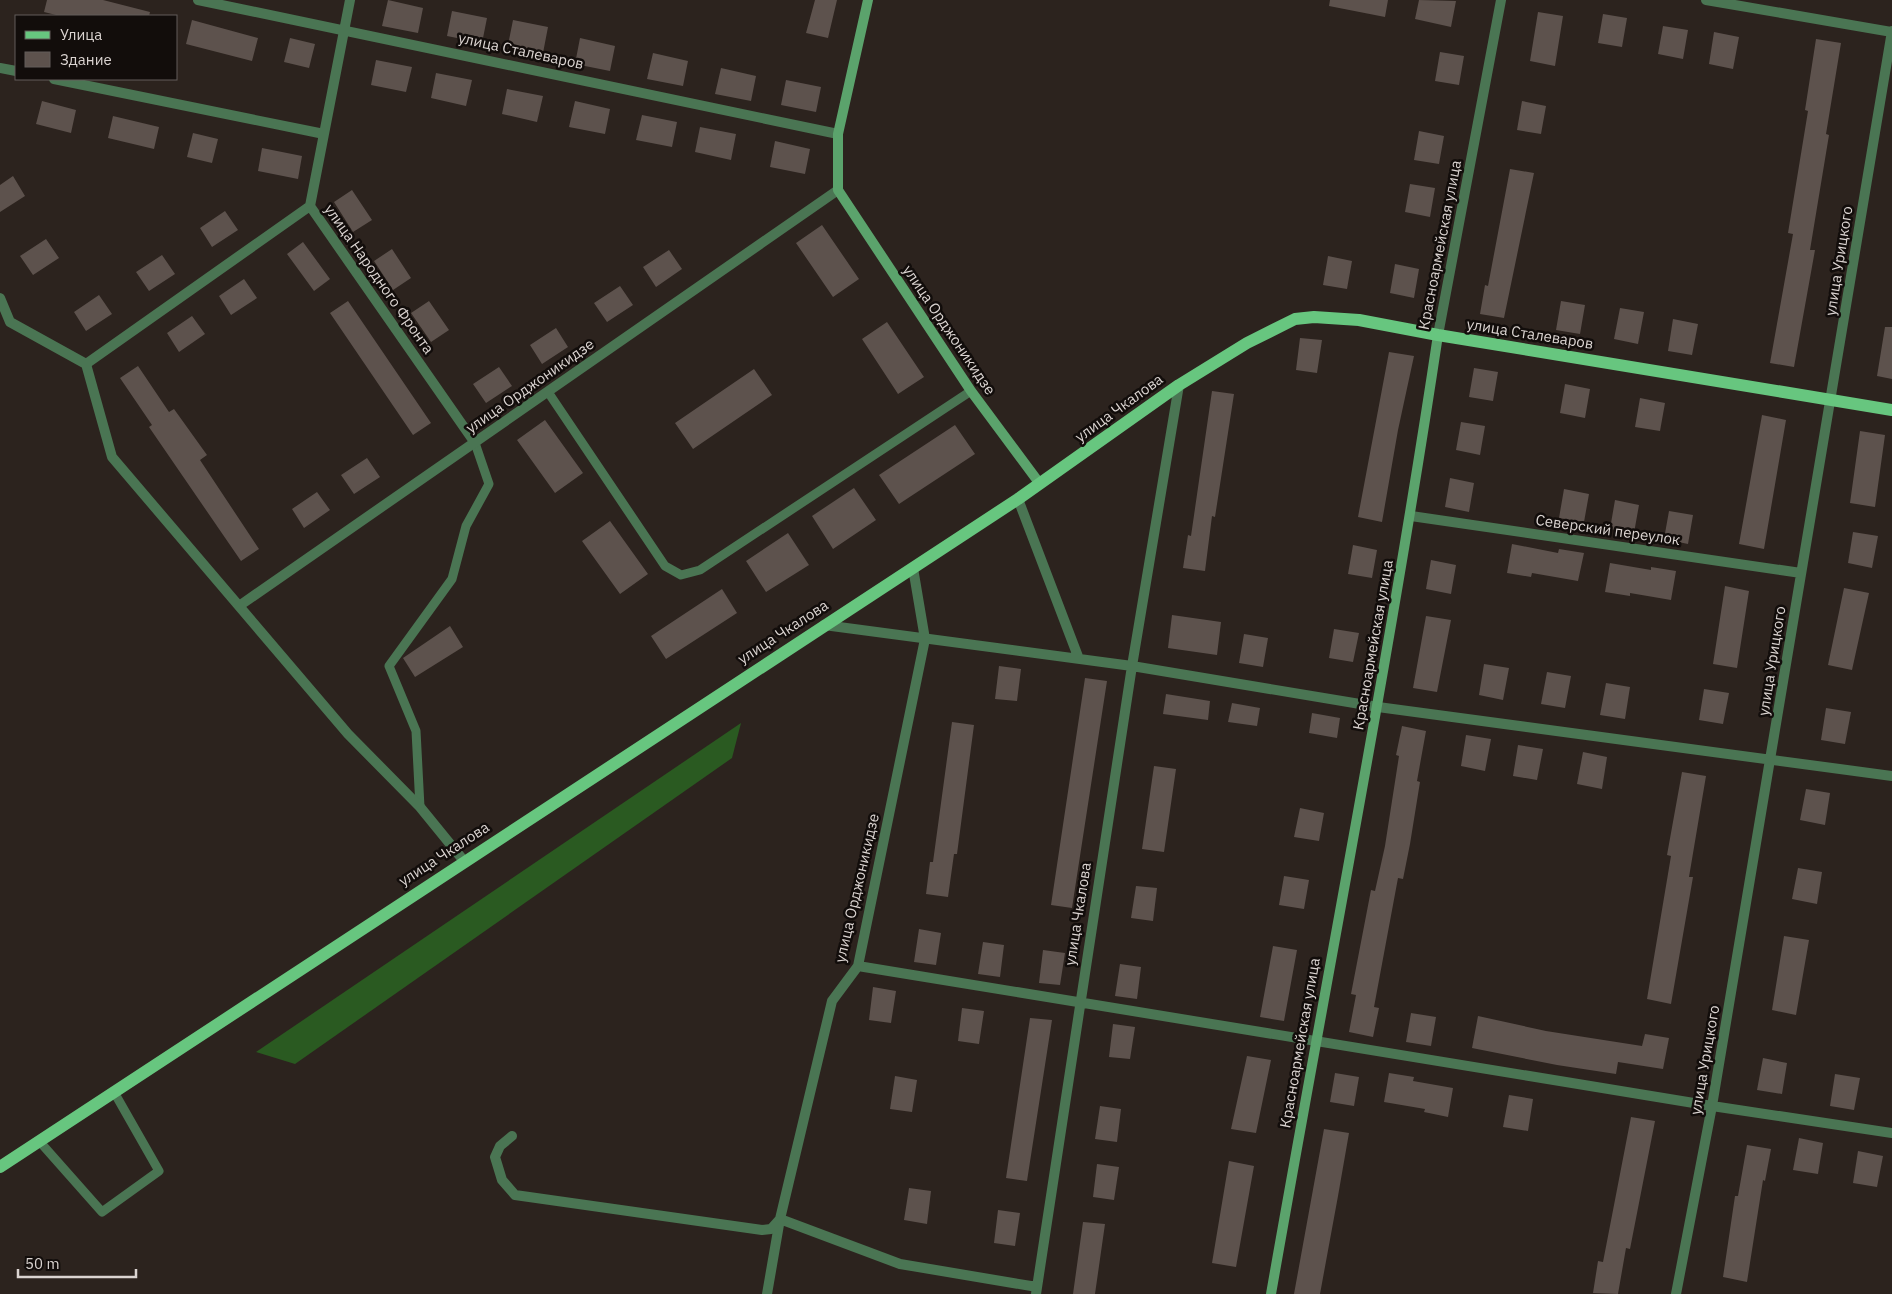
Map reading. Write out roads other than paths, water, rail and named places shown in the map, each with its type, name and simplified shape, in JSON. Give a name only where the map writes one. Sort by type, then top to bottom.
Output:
[{"type":"main road","name":"улица Сталеваров","points":[[1179,385],[1247,343],[1295,319],[1314,317],[1359,320],[1438,335],[1892,410]]},
{"type":"main road","name":"улица Чкалова","points":[[0,1167],[334,946],[1018,499],[1179,385]]},
{"type":"street","name":"улица Сталеваров","points":[[198,0],[838,134]]},
{"type":"street","name":"улица Народного Фронта","points":[[350,0],[310,206],[475,443]]},
{"type":"street","points":[[838,190],[838,134],[868,0]]},
{"type":"street","name":"Красноармейская улица","points":[[1271,1294],[1315,1041],[1378,707],[1411,516],[1438,335],[1501,0]]},
{"type":"street","points":[[1706,0],[1892,31]]},
{"type":"street","name":"улица Урицкого","points":[[1676,1294],[1712,1106],[1832,399],[1892,31]]},
{"type":"street","points":[[0,68],[15,71]]},
{"type":"street","points":[[59,80],[324,134]]},
{"type":"street","name":"улица Орджоникидзе","points":[[239,606],[838,190],[971,391],[1040,484]]},
{"type":"street","points":[[86,364],[310,206]]},
{"type":"street","points":[[0,298],[10,322],[86,364],[112,456],[348,734],[420,807],[464,861]]},
{"type":"street","name":"улица Чкалова","points":[[1036,1290],[1132,666],[1179,385]]},
{"type":"street","points":[[1018,499],[1079,659]]},
{"type":"street","name":"Северский переулок","points":[[1411,516],[1801,573]]},
{"type":"street","name":"улица Орджоникидзе","points":[[767,1294],[780,1219],[832,1001],[858,966],[925,639],[913,568]]},
{"type":"street","points":[[824,625],[1132,666],[1378,707],[1892,776]]},
{"type":"street","points":[[858,966],[1712,1106],[1892,1132]]},
{"type":"street","points":[[512,1136],[500,1146],[495,1157],[502,1180],[515,1195],[762,1230],[771,1229],[780,1219],[900,1264],[1036,1290]]},
{"type":"lane","points":[[548,392],[665,566],[681,575],[700,570],[971,391]]},
{"type":"lane","points":[[420,807],[416,731],[389,666],[452,579],[466,526],[489,484],[475,443]]},
{"type":"lane","points":[[40,1142],[102,1212],[159,1171],[114,1092]]}]
